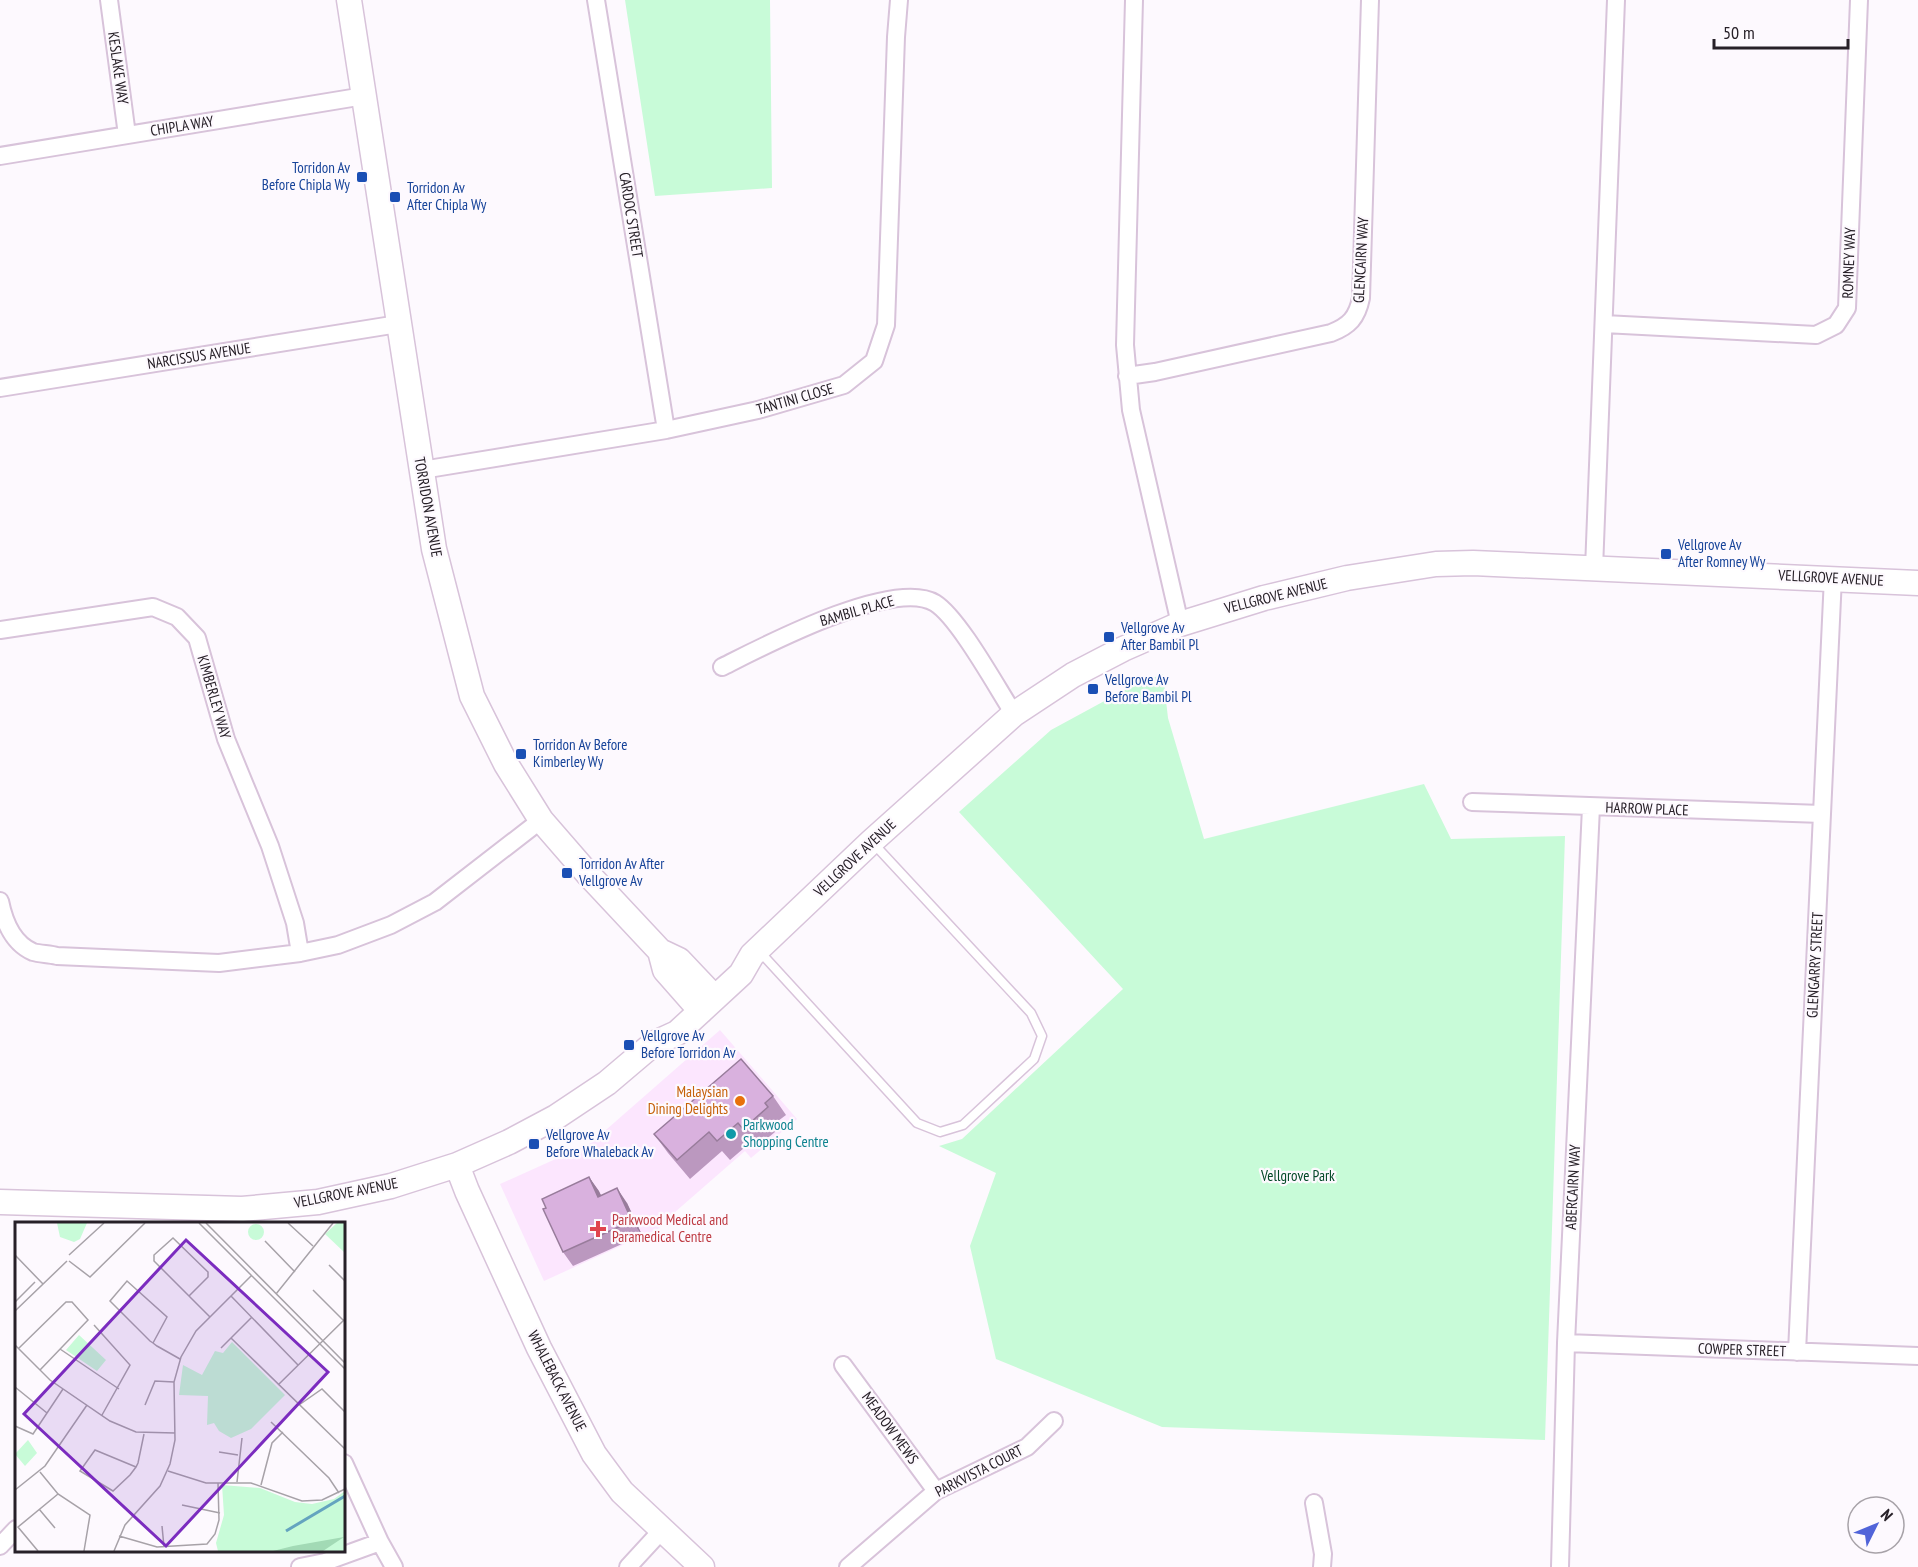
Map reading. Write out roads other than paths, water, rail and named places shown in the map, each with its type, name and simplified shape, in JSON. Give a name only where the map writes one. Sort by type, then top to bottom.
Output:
[{"type":"street","name":"KESLAKE WAY","points":[[109,0],[128,135]]},
{"type":"street","name":"TORRIDON AVENUE","points":[[349,0],[434,549],[472,696],[506,764],[542,820],[586,873],[660,951],[665,970],[703,999]]},
{"type":"street","name":"CARDOC STREET","points":[[596,0],[666,430]]},
{"type":"street","name":"TANTINI CLOSE","points":[[422,470],[666,430],[758,410],[844,385],[874,361],[886,325],[899,0]]},
{"type":"street","points":[[1134,0],[1125,345],[1127,376],[1131,410],[1180,624]]},
{"type":"street","name":"GLENCAIRN WAY","points":[[1127,376],[1155,372],[1331,333],[1354,320],[1359,311],[1361,298],[1370,0]]},
{"type":"street","points":[[1594,569],[1616,0]]},
{"type":"street","name":"ROMNEY WAY","points":[[1604,324],[1816,335],[1836,325],[1847,308],[1859,0]]},
{"type":"street","name":"CHIPLA WAY","points":[[0,156],[364,96]]},
{"type":"street","name":"NARCISSUS AVENUE","points":[[0,388],[398,324]]},
{"type":"street","name":"VELLGROVE AVENUE","points":[[0,1202],[242,1209],[318,1202],[391,1186],[457,1165],[509,1142],[556,1117],[607,1083],[653,1044],[677,1033],[703,999],[741,974],[755,952],[871,842],[1014,714],[1074,675],[1123,649],[1180,624],[1264,598],[1326,583],[1436,564],[1473,562],[1594,569],[1833,577],[1918,583]]},
{"type":"street","name":"GLENGARRY STREET","points":[[1797,1352],[1833,577]]},
{"type":"street","name":"BAMBIL PLACE","points":[[722,667],[821,619],[852,609],[910,596],[934,603],[953,620],[1014,714]]},
{"type":"street","name":"KIMBERLEY WAY","points":[[0,630],[153,607],[177,617],[196,638],[226,740],[270,846],[295,923],[300,953]]},
{"type":"street","name":"HARROW PLACE","points":[[1472,802],[1822,814]]},
{"type":"street","name":"ABERCAIRN WAY","points":[[1560,1567],[1566,1343],[1591,807]]},
{"type":"street","points":[[0,900],[4,921],[18,942],[33,952],[57,956],[219,963],[300,953],[338,945],[391,925],[435,902],[542,820]]},
{"type":"street","name":"WHALEBACK AVENUE","points":[[457,1165],[539,1348],[594,1454],[622,1492],[702,1567]]},
{"type":"street","name":"COWPER STREET","points":[[1566,1343],[1918,1356]]},
{"type":"street","name":"MEADOW MEWS","points":[[843,1365],[936,1491]]},
{"type":"street","name":"PARKVISTA COURT","points":[[848,1567],[936,1491],[1028,1447],[1054,1420]]},
{"type":"street","points":[[345,1465],[394,1567]]},
{"type":"street","points":[[1314,1503],[1323,1554],[1322,1567]]},
{"type":"street","points":[[0,1546],[15,1530]]},
{"type":"street","points":[[628,1567],[662,1530]]},
{"type":"street","points":[[300,1567],[325,1562],[380,1542]]},
{"type":"lane","points":[[755,952],[917,1123],[940,1132],[963,1125],[1034,1059],[1042,1036],[1031,1013],[871,842]]},
{"type":"place","name":"Torridon Av Before Chipla Wy","points":[[362,177]]},
{"type":"place","name":"Torridon Av After Chipla Wy","points":[[395,197]]},
{"type":"place","name":"Vellgrove Av After Romney Wy","points":[[1666,554]]},
{"type":"place","name":"Vellgrove Av After Bambil Pl","points":[[1109,637]]},
{"type":"place","name":"Vellgrove Av Before Bambil Pl","points":[[1093,689]]},
{"type":"place","name":"Torridon Av Before Kimberley Wy","points":[[521,754]]},
{"type":"place","name":"Torridon Av After Vellgrove Av","points":[[567,873]]},
{"type":"place","name":"Vellgrove Av Before Torridon Av","points":[[629,1045]]},
{"type":"place","name":"Malaysian Dining Delights","points":[[740,1101]]},
{"type":"place","name":"Parkwood Shopping Centre","points":[[731,1134]]},
{"type":"place","name":"Vellgrove Av Before Whaleback Av","points":[[534,1144]]},
{"type":"place","name":"Parkwood Medical and Paramedical Centre","points":[[598,1229]]},
{"type":"park label","name":"Vellgrove Park","points":[[1298,1176]]}]
